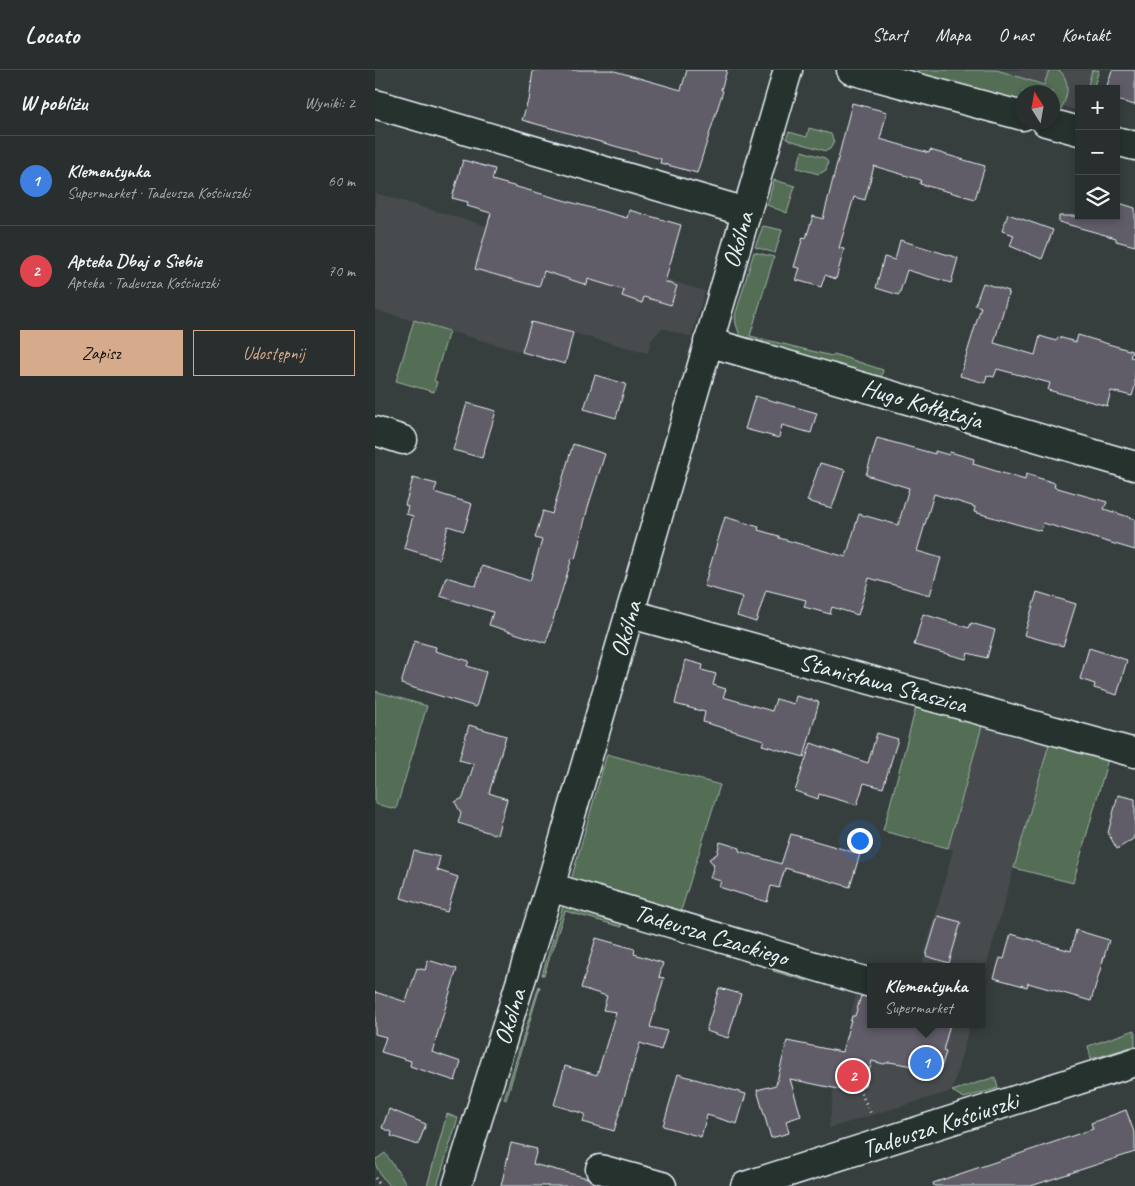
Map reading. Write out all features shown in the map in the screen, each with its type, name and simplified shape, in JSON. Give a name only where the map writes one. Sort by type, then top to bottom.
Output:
[{"type":"street","name":"Okólna","points":[[457,1186],[550,888],[788,70]]},
{"type":"street","points":[[851,70],[1015,114]]},
{"type":"street","points":[[375,104],[746,212]]},
{"type":"street","points":[[1060,126],[1075,130]]},
{"type":"street","points":[[1120,142],[1135,146]]},
{"type":"street","name":"Hugo Kołłątaja","points":[[708,342],[1135,466]]},
{"type":"street","points":[[375,431],[403,440]]},
{"type":"street","name":"Stanisława Staszica","points":[[631,614],[1135,753]]},
{"type":"street","name":"Tadeusza Czackiego","points":[[550,888],[867,982]]},
{"type":"street","name":"Tadeusza Kościuszki","points":[[745,1186],[805,1177],[1135,1062]]},
{"type":"street","points":[[600,1169],[662,1186]]},
{"type":"path","points":[[859,1089],[871,1114]]},
{"type":"path","points":[[375,1178],[381,1186]]},
{"type":"shaded area","points":[[941,70],[1100,70],[1095,85],[1075,85],[1075,110],[1060,105],[1060,85],[1015,85],[1015,90]]},
{"type":"shaded area","points":[[375,193],[705,291],[691,337],[662,328],[651,340],[648,353],[531,322],[522,352],[375,310]]},
{"type":"shaded area","points":[[982,726],[1049,744],[985,971],[985,963],[922,963],[953,850],[948,848]]},
{"type":"shaded area","points":[[856,995],[867,998],[867,1028],[969,1028],[952,1091],[829,1128],[841,1052]]},
{"type":"green space","points":[[918,70],[997,70],[1044,85],[1015,85],[1015,105],[922,79]]},
{"type":"green space","points":[[1049,70],[1059,70],[1067,84],[1067,94],[1061,109],[1060,85],[1044,85]]},
{"type":"green space","points":[[1092,70],[1099,70],[1094,85],[1088,85]]},
{"type":"green space","points":[[809,128],[831,134],[834,142],[830,149],[826,151],[786,139],[789,132],[807,137]]},
{"type":"green space","points":[[802,151],[825,158],[828,162],[826,170],[819,174],[797,168]]},
{"type":"green space","points":[[774,180],[795,186],[787,213],[767,205]]},
{"type":"green space","points":[[763,226],[782,230],[775,253],[755,247]]},
{"type":"green space","points":[[754,252],[774,257],[750,336],[832,356],[834,354],[883,370],[881,379],[741,339],[735,316]]},
{"type":"green space","points":[[414,320],[449,331],[434,381],[437,382],[434,392],[396,381]]},
{"type":"green space","points":[[375,691],[427,706],[396,809],[375,804]]},
{"type":"green space","points":[[916,707],[982,726],[948,848],[883,831]]},
{"type":"green space","points":[[1049,744],[1108,759],[1073,883],[1014,868]]},
{"type":"green space","points":[[607,754],[720,785],[680,914],[571,880]]},
{"type":"green space","points":[[571,904],[618,918],[622,927],[565,911],[544,975],[542,975],[563,906]]},
{"type":"green space","points":[[775,968],[808,977],[807,981],[773,971]]},
{"type":"green space","points":[[540,987],[506,1100],[504,1099]]},
{"type":"green space","points":[[1135,1030],[1135,1046],[1091,1059],[1088,1046]]},
{"type":"green space","points":[[995,1077],[998,1088],[964,1098],[952,1091]]},
{"type":"green space","points":[[447,1114],[458,1118],[437,1186],[427,1186]]},
{"type":"green space","points":[[385,1153],[408,1186],[389,1186],[382,1177],[375,1160]]},
{"type":"building","points":[[533,70],[611,70],[681,90],[687,70],[727,70],[721,90],[723,91],[697,173],[660,163],[661,159],[522,120],[529,101]]},
{"type":"building","points":[[1112,70],[1135,70],[1135,105],[1120,101],[1120,85],[1107,85]]},
{"type":"building","points":[[852,103],[887,112],[880,139],[929,153],[930,150],[985,166],[975,199],[920,184],[921,180],[874,166],[865,200],[854,197],[839,248],[844,249],[836,279],[825,275],[821,287],[796,280],[800,268],[794,267],[803,237],[806,238],[813,216],[823,219]]},
{"type":"building","points":[[463,160],[495,169],[492,180],[627,218],[629,210],[681,225],[665,282],[677,286],[671,305],[644,297],[642,303],[622,296],[624,290],[588,279],[587,285],[544,271],[539,287],[475,269],[491,213],[467,206],[468,202],[452,198]]},
{"type":"building","points":[[1120,203],[1135,208],[1135,246],[1116,241],[1116,238],[1059,222],[1059,216],[1075,216],[1075,220],[1120,220]]},
{"type":"building","points":[[1008,214],[1053,230],[1042,259],[1010,246],[1014,235],[1002,231]]},
{"type":"building","points":[[900,240],[958,258],[951,283],[907,270],[899,295],[876,288],[884,257],[895,260]]},
{"type":"building","points":[[983,283],[1009,291],[994,343],[1035,355],[1040,336],[1056,341],[1058,337],[1076,342],[1078,335],[1132,351],[1130,357],[1135,358],[1135,386],[1132,396],[1111,391],[1107,406],[1048,390],[1050,383],[997,369],[994,377],[987,375],[985,383],[960,376],[981,307],[975,305]]},
{"type":"building","points":[[531,322],[573,333],[565,364],[522,352]]},
{"type":"building","points":[[595,375],[626,384],[616,418],[584,409]]},
{"type":"building","points":[[755,396],[817,413],[811,433],[782,425],[779,438],[745,429]]},
{"type":"building","points":[[467,403],[496,411],[482,458],[453,450]]},
{"type":"building","points":[[877,438],[935,454],[935,451],[949,455],[950,452],[974,459],[973,464],[1025,480],[1026,474],[1055,483],[1054,487],[1107,502],[1104,509],[1135,519],[1135,550],[1043,523],[1041,531],[974,512],[975,507],[934,494],[917,551],[941,558],[930,595],[869,578],[858,615],[832,607],[830,614],[804,607],[806,600],[766,590],[756,622],[737,616],[743,597],[704,586],[725,517],[759,527],[758,530],[779,536],[779,538],[846,557],[859,514],[898,525],[909,488],[866,475]]},
{"type":"building","points":[[573,444],[605,454],[588,507],[575,559],[572,558],[546,643],[489,625],[493,612],[440,596],[446,577],[476,586],[482,566],[530,581],[542,540],[535,538],[543,511],[552,514]]},
{"type":"building","points":[[820,463],[845,470],[832,508],[807,501]]},
{"type":"building","points":[[413,478],[437,484],[434,492],[472,504],[464,531],[448,526],[439,559],[404,548],[413,516],[406,514],[408,506],[405,505]]},
{"type":"building","points":[[1037,592],[1076,604],[1063,646],[1024,635]]},
{"type":"building","points":[[923,614],[969,628],[971,623],[995,630],[987,658],[968,653],[966,659],[914,645]]},
{"type":"building","points":[[414,641],[436,647],[435,651],[469,661],[467,666],[486,672],[476,707],[401,684]]},
{"type":"building","points":[[1089,648],[1127,660],[1117,695],[1094,688],[1095,684],[1080,679]]},
{"type":"building","points":[[685,660],[703,665],[702,670],[716,674],[713,685],[726,689],[723,697],[772,711],[776,699],[794,704],[796,696],[819,702],[804,757],[762,745],[764,740],[703,722],[705,712],[675,704]]},
{"type":"building","points":[[469,725],[506,736],[489,793],[507,799],[497,835],[458,823],[461,813],[455,802],[463,798],[474,764],[459,760]]},
{"type":"building","points":[[877,733],[898,739],[883,788],[864,783],[857,805],[819,794],[818,799],[795,791],[811,743],[868,763]]},
{"type":"building","points":[[1118,795],[1135,799],[1135,833],[1133,839],[1117,849],[1108,833]]},
{"type":"building","points":[[791,834],[860,854],[850,887],[785,868],[779,888],[771,886],[767,902],[719,887],[721,881],[710,878],[714,865],[709,859],[717,854],[720,842],[740,848],[739,851],[781,864]]},
{"type":"building","points":[[414,851],[440,857],[437,870],[458,877],[447,912],[401,898]]},
{"type":"building","points":[[938,916],[961,922],[949,963],[926,956]]},
{"type":"building","points":[[1076,930],[1109,940],[1091,1001],[1028,983],[1027,987],[994,978],[1000,958],[1004,959],[1011,934],[1071,951]]},
{"type":"building","points":[[596,938],[635,949],[634,954],[663,963],[659,977],[664,978],[650,1027],[667,1031],[661,1050],[640,1043],[614,1131],[583,1122],[585,1114],[554,1105],[565,1066],[597,1075],[616,1012],[603,1010],[607,996],[581,988]]},
{"type":"building","points":[[428,960],[457,969],[432,1052],[461,1062],[455,1081],[410,1066],[411,1061],[381,1052],[386,1037],[375,1034],[375,992],[406,1002],[417,968],[425,970]]},
{"type":"building","points":[[719,988],[741,994],[728,1038],[706,1031]]},
{"type":"building","points":[[861,996],[867,997],[867,1028],[949,1028],[943,1051],[946,1052],[941,1068],[934,1073],[908,1065],[889,1062],[884,1064],[872,1061],[865,1085],[852,1092],[790,1079],[801,1116],[786,1121],[789,1133],[771,1138],[757,1090],[776,1085],[787,1041],[842,1052],[852,1016],[855,1016]]},
{"type":"building","points":[[678,1074],[746,1094],[737,1124],[707,1115],[701,1137],[663,1126]]},
{"type":"building","points":[[389,1109],[426,1124],[418,1145],[391,1136],[392,1132],[382,1128]]},
{"type":"building","points":[[1126,1110],[1135,1135],[1135,1152],[1031,1186],[934,1186],[933,1183],[1093,1129],[1091,1123]]},
{"type":"building","points":[[511,1143],[537,1149],[533,1164],[588,1178],[593,1183],[593,1186],[501,1186]]},
{"type":"place","name":"Klementynka","points":[[926,1063]]},
{"type":"place","name":"Apteka Dbaj o Siebie","points":[[853,1076]]}]
